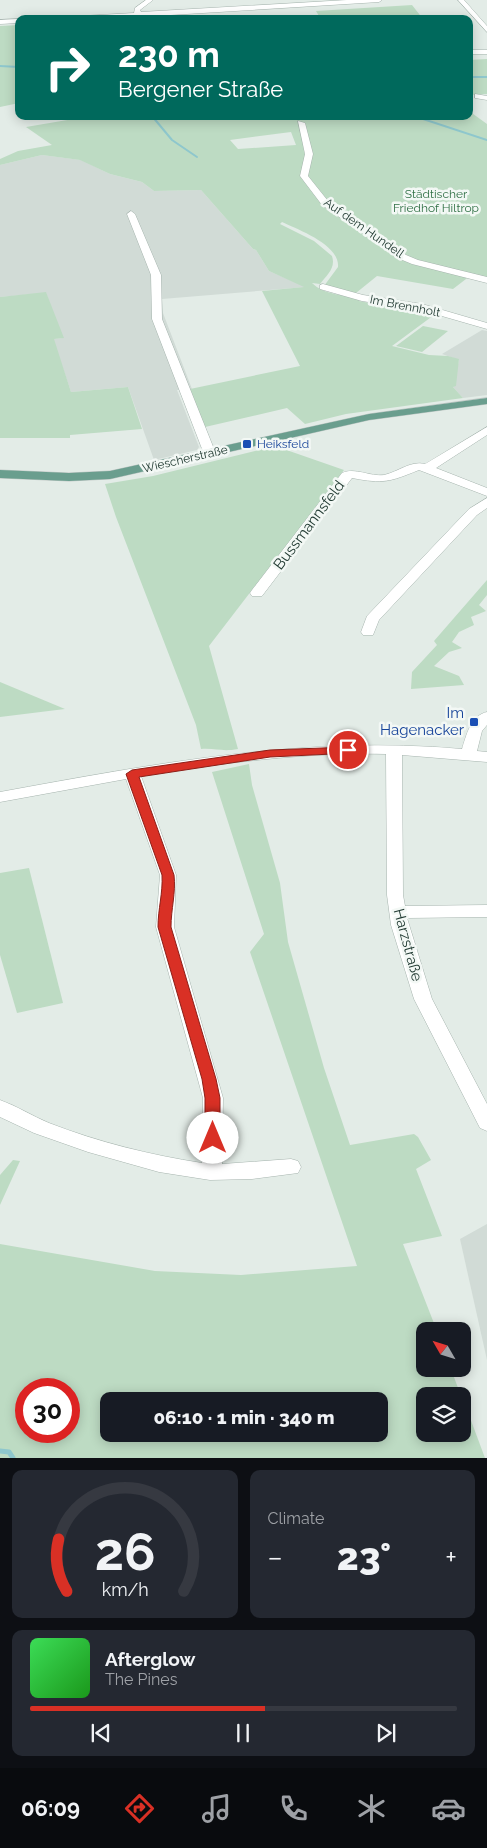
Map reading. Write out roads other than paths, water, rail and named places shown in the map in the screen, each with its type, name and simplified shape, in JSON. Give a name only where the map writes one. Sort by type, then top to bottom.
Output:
[{"type":"main road","name":"Wiescherstraße","points":[[0,474],[69,477],[110,475],[369,418],[487,401]]},
{"type":"street","points":[[150,0],[137,9],[138,15],[379,0]]},
{"type":"street","points":[[461,0],[487,30]]},
{"type":"street","points":[[195,1],[200,11]]},
{"type":"street","points":[[0,22],[15,21]]},
{"type":"street","points":[[473,52],[487,52]]},
{"type":"street","points":[[478,96],[487,98]]},
{"type":"street","name":"Auf dem Hundell","points":[[301,123],[309,154],[304,176],[325,203],[403,257],[415,262],[487,280]]},
{"type":"street","points":[[131,214],[156,275],[157,320],[210,454]]},
{"type":"street","name":"Im Brennholt","points":[[323,287],[362,298],[422,307],[487,326]]},
{"type":"street","name":"Bussmannsfeld","points":[[426,469],[487,430]]},
{"type":"street","name":"Bussmannsfeld","points":[[257,593],[346,476],[381,478],[398,475],[415,466],[487,492]]},
{"type":"street","points":[[368,632],[372,619],[473,512],[487,502]]},
{"type":"street","points":[[473,512],[487,516]]},
{"type":"street","points":[[468,755],[475,730],[487,716]]},
{"type":"street","points":[[0,796],[270,754],[325,750],[394,751],[487,757]]},
{"type":"street","name":"Harzstraße","points":[[394,751],[395,895],[400,926],[423,999],[485,1113]]},
{"type":"street","points":[[132,774],[168,875],[169,888],[164,916],[165,927],[213,1098],[213,1158],[210,1172]]},
{"type":"street","points":[[398,912],[487,911]]},
{"type":"street","points":[[0,1108],[40,1128],[159,1164],[210,1172],[252,1172],[291,1167]]},
{"type":"waterway","points":[[0,66],[15,67]]},
{"type":"waterway","points":[[473,77],[487,77]]},
{"type":"waterway","points":[[155,120],[172,140],[197,157]]},
{"type":"waterway","points":[[426,120],[487,140]]},
{"type":"waterway","points":[[0,1451],[9,1452],[13,1458]]},
{"type":"place","name":"Heiksfeld","points":[[247,444]]},
{"type":"place","name":"Im Hagenacker","points":[[474,722]]},
{"type":"park label","name":"Städtischer Friedhof Hiltrop","points":[[436,201]]}]
